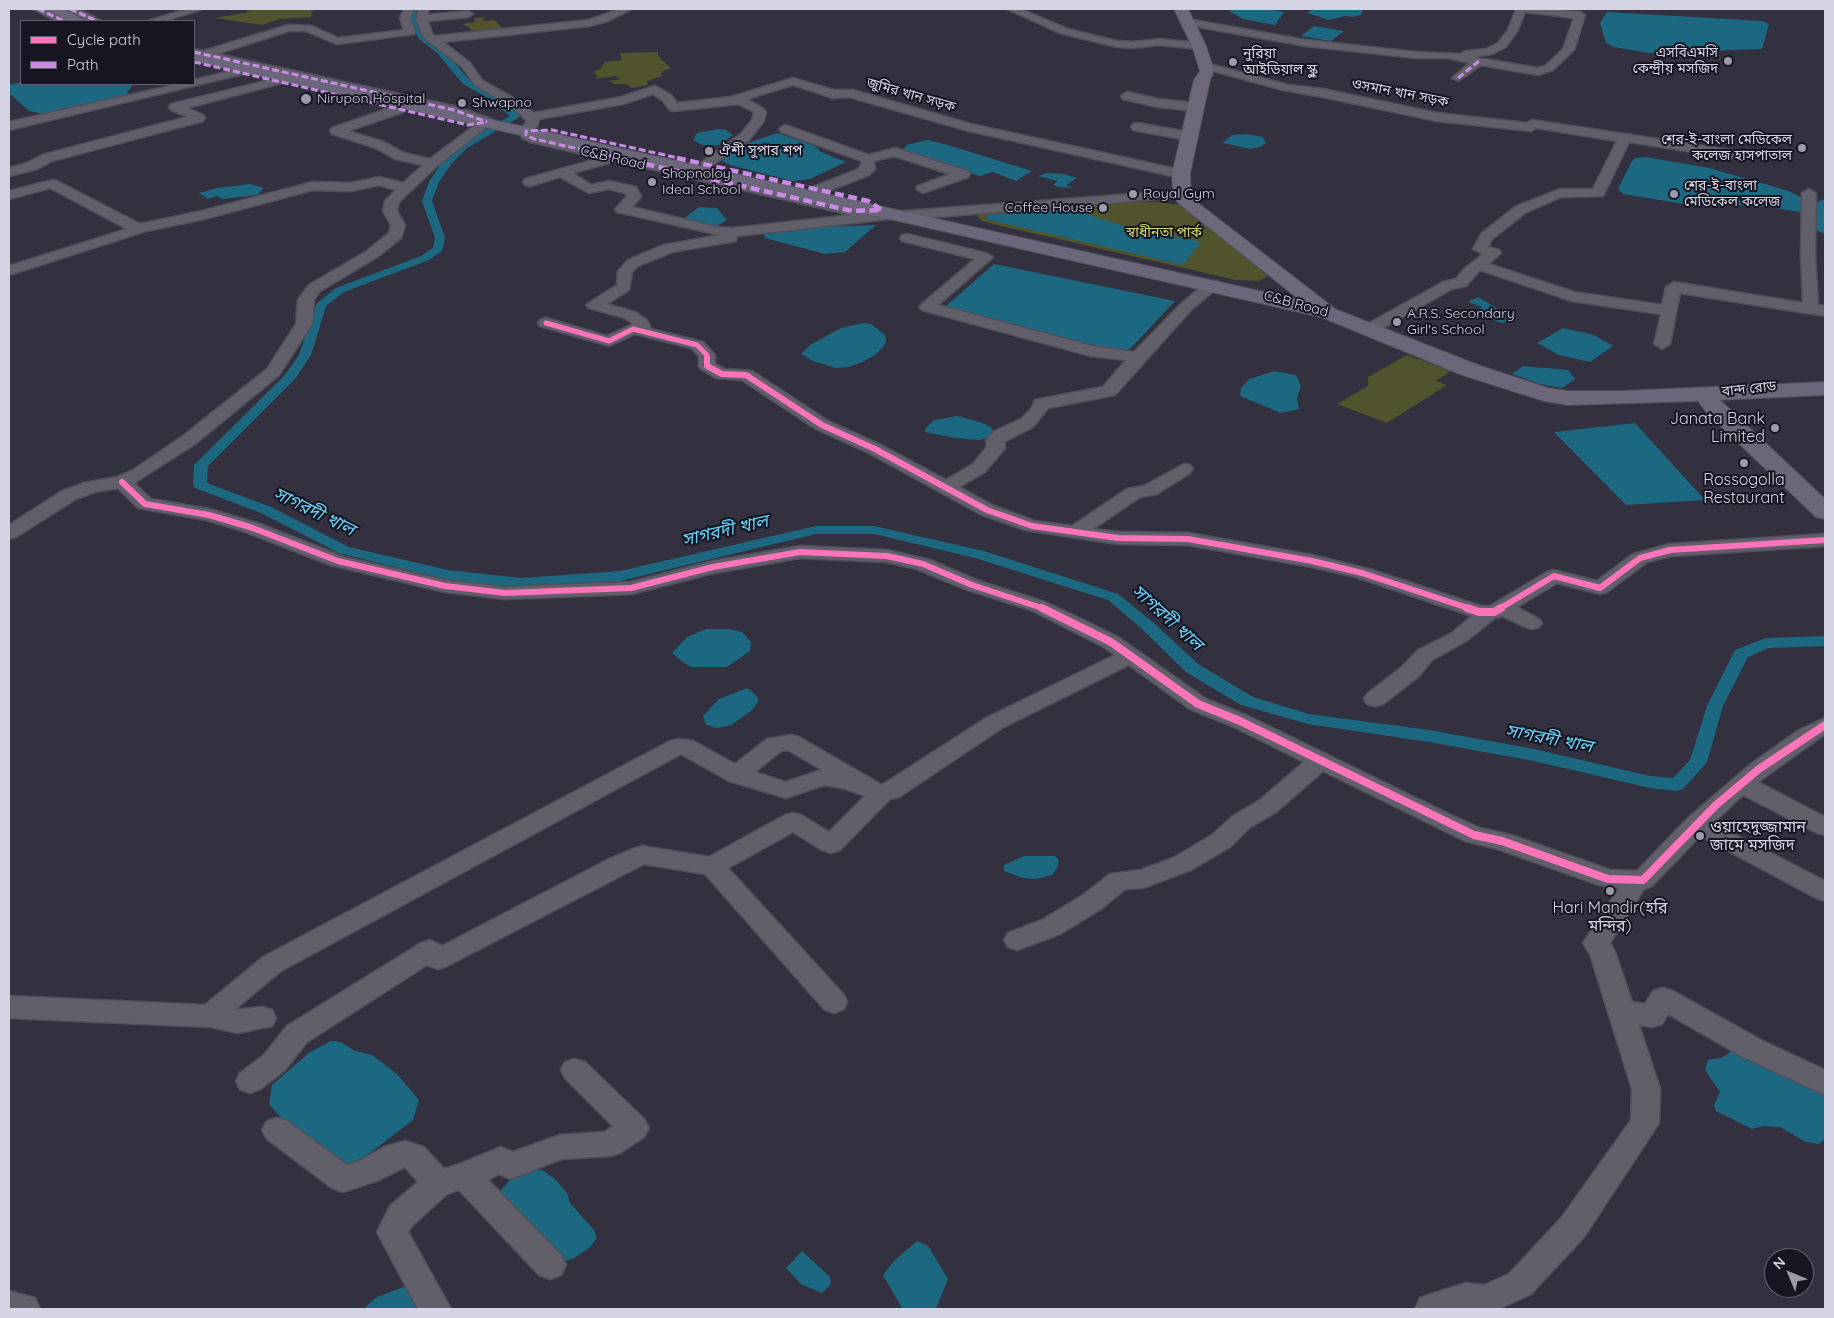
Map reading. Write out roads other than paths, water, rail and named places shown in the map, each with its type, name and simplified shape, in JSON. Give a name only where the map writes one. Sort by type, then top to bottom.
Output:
[{"type":"highway","points":[[53,9],[77,20]]},
{"type":"highway","points":[[197,54],[489,123],[522,125]]},
{"type":"highway","name":"C&B Road","points":[[522,125],[1327,312],[1470,370],[1544,394],[1568,398],[1601,399],[1704,394]]},
{"type":"highway","name":"বান্দ রোড","points":[[1704,394],[1825,382]]},
{"type":"highway","name":"বান্দ রোড","points":[[1704,394],[1825,388]]},
{"type":"highway","points":[[1704,394],[1725,407],[1825,503]]},
{"type":"highway","points":[[1704,394],[1825,512]]},
{"type":"main road","points":[[1184,15],[1199,46],[1207,71],[1202,80],[1194,107],[1188,136],[1181,174],[1182,193],[1195,209],[1327,312]]},
{"type":"street","points":[[38,9],[62,20]]},
{"type":"street","points":[[70,9],[95,20]]},
{"type":"street","points":[[157,20],[198,9]]},
{"type":"street","points":[[197,54],[288,28],[308,28],[337,41],[410,32],[405,18],[409,9]]},
{"type":"street","points":[[432,40],[589,23],[627,9]]},
{"type":"street","points":[[1012,9],[1064,31],[1117,44],[1133,45],[1159,42],[1199,46]]},
{"type":"street","points":[[1184,15],[1306,43],[1416,55],[1456,56],[1538,72],[1549,68],[1568,50],[1580,15],[1523,9],[1513,30],[1502,45],[1488,52],[1476,51],[1456,56]]},
{"type":"street","points":[[468,14],[423,14],[427,35],[466,66],[478,82],[521,108],[522,125]]},
{"type":"street","points":[[1458,78],[1479,61]]},
{"type":"street","points":[[195,62],[468,125],[489,123]]},
{"type":"street","name":"ওসমান খান সড়ক","points":[[1206,66],[1287,88],[1323,93],[1437,117],[1531,127],[1532,124],[1732,154]]},
{"type":"street","points":[[195,83],[239,72]]},
{"type":"street","points":[[9,172],[32,166],[47,158],[199,118],[175,107],[278,81]]},
{"type":"street","name":"জুমির খান সড়ক","points":[[522,125],[656,90],[667,98],[674,107],[738,100],[738,97],[789,81],[798,81],[833,94],[849,93],[969,127],[1181,174]]},
{"type":"street","points":[[9,126],[189,85]]},
{"type":"street","points":[[1127,96],[1158,103],[1194,107]]},
{"type":"street","points":[[708,164],[745,137],[758,121],[760,112],[756,108],[738,100]]},
{"type":"street","points":[[399,109],[336,130],[380,145],[400,156],[432,163]]},
{"type":"street","points":[[9,533],[69,495],[91,487],[122,482],[139,474],[190,440],[273,372],[304,324],[306,300],[314,288],[372,254],[396,235],[398,225],[390,211],[392,201],[432,163],[489,123]]},
{"type":"street","name":"C&B Road","points":[[522,125],[708,164],[868,201],[890,212],[852,211],[613,158],[534,139],[526,136],[522,125]]},
{"type":"street","points":[[1137,127],[1188,136]]},
{"type":"street","points":[[785,129],[868,159],[895,152],[963,174],[924,189]]},
{"type":"street","points":[[1370,329],[1448,286],[1460,283],[1494,253],[1480,249],[1486,237],[1520,210],[1560,193],[1598,193],[1625,137]]},
{"type":"street","points":[[530,182],[613,158]]},
{"type":"street","points":[[818,190],[864,172],[868,169],[868,159]]},
{"type":"street","points":[[562,172],[589,189],[609,185],[630,190],[634,197],[622,209],[716,231],[733,232],[890,212],[937,213],[1182,193]]},
{"type":"street","points":[[9,271],[138,229],[204,215],[313,186],[351,187],[379,182],[406,188]]},
{"type":"street","points":[[9,195],[52,184],[138,229]]},
{"type":"street","points":[[1662,344],[1674,286],[1818,310],[1808,254],[1809,193]]},
{"type":"street","points":[[644,331],[641,323],[630,315],[594,305],[624,287],[625,271],[633,262],[669,248],[733,237],[733,232]]},
{"type":"street","points":[[907,238],[986,258],[927,307],[1091,351],[1138,357]]},
{"type":"street","points":[[1479,265],[1572,296],[1670,311]]},
{"type":"street","points":[[947,487],[979,468],[996,448],[995,441],[1001,435],[1027,423],[1039,411],[1041,404],[1110,391],[1138,357],[1186,306],[1213,284]]},
{"type":"street","points":[[546,323],[609,342],[631,329],[697,345],[707,355],[707,366],[722,374],[733,376],[746,375],[822,424],[947,487],[987,510],[1032,526],[1118,538],[1188,539],[1241,550],[1312,561],[1362,573],[1479,612],[1496,610],[1532,623]]},
{"type":"street","points":[[1075,532],[1134,493],[1150,490],[1184,469]]},
{"type":"street","points":[[122,482],[146,504],[209,515],[250,527],[338,560],[445,586],[505,593],[631,588],[713,567],[800,552],[886,556],[922,564],[972,585],[1038,606],[1111,642],[1198,704],[1474,835],[1502,841],[1608,879],[1644,880],[1696,824],[1742,784],[1792,746],[1825,725]]},
{"type":"street","points":[[1375,699],[1410,672],[1425,655],[1459,638],[1496,610],[1554,576],[1600,588],[1640,558],[1670,550],[1825,540]]},
{"type":"street","points":[[212,1016],[220,1006],[272,964],[458,862],[678,746],[685,746],[738,775],[786,790],[823,777],[851,782],[876,792],[891,791],[994,723],[1131,656]]},
{"type":"street","points":[[738,775],[775,744],[791,742],[876,792]]},
{"type":"street","points":[[1017,940],[1051,927],[1092,902],[1119,880],[1144,879],[1190,860],[1221,841],[1241,822],[1268,806],[1320,761]]},
{"type":"street","points":[[1742,784],[1825,827]]},
{"type":"street","points":[[250,1081],[274,1063],[297,1034],[430,950],[438,959],[505,926],[618,865],[642,855],[712,866],[794,821],[831,844],[876,792]]},
{"type":"street","points":[[1696,824],[1825,892]]},
{"type":"street","points":[[712,866],[834,1002]]},
{"type":"street","points":[[1431,1309],[1466,1298],[1488,1304],[1520,1284],[1573,1227],[1644,1123],[1646,1089],[1602,952],[1596,943],[1632,890],[1628,881]]},
{"type":"street","points":[[1620,1011],[1652,1016],[1663,998],[1751,1048],[1825,1083]]},
{"type":"street","points":[[9,1007],[212,1016],[238,1022],[262,1018]]},
{"type":"street","points":[[435,1309],[392,1232],[401,1216],[452,1179],[501,1160],[511,1166],[560,1147],[610,1144],[634,1128],[575,1070]]},
{"type":"street","points":[[277,1130],[343,1179],[368,1171],[394,1156],[405,1154],[414,1156],[452,1179],[550,1265]]},
{"type":"street","points":[[9,1306],[24,1309]]},
{"type":"water","points":[[1232,9],[1268,9],[1284,12],[1275,25],[1243,19],[1229,11]]},
{"type":"water","points":[[1313,9],[1363,9],[1361,15],[1329,20],[1307,13]]},
{"type":"water","points":[[1607,12],[1762,21],[1769,24],[1762,49],[1649,53],[1614,47],[1606,43],[1600,23]]},
{"type":"water","points":[[1314,26],[1344,31],[1331,41],[1301,36]]},
{"type":"water","points":[[20,82],[20,85],[132,85],[126,95],[121,98],[58,113],[44,114],[29,111],[9,93],[9,85]]},
{"type":"water","points":[[718,129],[726,130],[733,135],[719,145],[702,145],[693,140],[697,133]]},
{"type":"water","points":[[777,133],[815,146],[821,152],[846,162],[810,179],[793,181],[730,165],[721,160],[739,146]]},
{"type":"water","points":[[1246,134],[1263,137],[1266,143],[1260,147],[1250,149],[1223,143],[1232,135]]},
{"type":"water","points":[[927,140],[1032,171],[1016,181],[993,172],[980,176],[901,152],[907,145]]},
{"type":"water","points":[[1646,157],[1709,168],[1789,191],[1802,198],[1804,210],[1800,212],[1769,207],[1735,205],[1702,207],[1623,194],[1618,189],[1632,161],[1635,158]]},
{"type":"water","points":[[1047,173],[1063,174],[1077,178],[1066,185],[1073,188],[1059,187],[1053,185],[1058,181],[1038,176]]},
{"type":"water","points":[[250,184],[264,188],[257,195],[223,199],[217,196],[208,199],[199,193],[217,188]]},
{"type":"water","points":[[1825,199],[1825,234],[1816,230],[1814,203]]},
{"type":"water","points":[[699,207],[717,208],[727,220],[717,226],[707,227],[683,219]]},
{"type":"water","points":[[1076,208],[1089,215],[1123,226],[1201,242],[1183,265],[986,219],[988,215]]},
{"type":"water","points":[[876,225],[845,252],[825,254],[765,238],[763,233],[817,227]]},
{"type":"water","points":[[994,264],[1175,301],[1130,349],[1116,351],[946,306]]},
{"type":"water","points":[[1478,297],[1508,315],[1508,321],[1502,323],[1473,313],[1482,307],[1468,302]]},
{"type":"water","points":[[864,323],[871,324],[885,335],[886,340],[884,346],[875,355],[862,362],[849,367],[835,368],[813,361],[801,354],[810,345],[841,328]]},
{"type":"water","points":[[1563,328],[1594,335],[1613,346],[1590,362],[1559,355],[1537,343]]},
{"type":"water","points":[[1523,366],[1568,370],[1575,379],[1562,388],[1540,384],[1512,374]]},
{"type":"water","points":[[1275,371],[1296,375],[1301,386],[1297,398],[1299,409],[1281,413],[1240,396],[1241,388],[1249,379]]},
{"type":"water","points":[[958,416],[983,423],[991,427],[994,433],[990,438],[978,440],[925,432],[925,429],[934,420]]},
{"type":"water","points":[[1635,423],[1705,500],[1626,505],[1554,432]]},
{"type":"water","points":[[706,629],[729,629],[742,632],[751,642],[750,651],[727,667],[692,667],[672,653],[687,637]]},
{"type":"water","points":[[747,688],[755,694],[759,701],[751,711],[731,725],[717,728],[706,725],[703,716],[719,699]]},
{"type":"water","points":[[1024,856],[1055,856],[1059,860],[1057,868],[1052,875],[1036,879],[1023,878],[1004,871],[1004,865]]},
{"type":"water","points":[[331,1041],[341,1042],[355,1051],[372,1055],[397,1074],[419,1100],[413,1120],[366,1156],[339,1168],[288,1126],[269,1104],[272,1085],[310,1052]]},
{"type":"water","points":[[1733,1050],[1824,1092],[1825,1139],[1819,1144],[1806,1142],[1780,1127],[1763,1126],[1752,1129],[1716,1111],[1714,1105],[1720,1092],[1705,1070],[1708,1060],[1721,1058]]},
{"type":"water","points":[[528,1167],[542,1170],[555,1179],[567,1193],[570,1203],[594,1230],[597,1238],[589,1248],[574,1258],[562,1262],[496,1196],[517,1172]]},
{"type":"water","points":[[917,1241],[928,1246],[948,1279],[936,1309],[902,1308],[883,1275],[894,1261]]},
{"type":"water","points":[[802,1251],[830,1277],[831,1284],[822,1293],[801,1284],[786,1268]]},
{"type":"water","points":[[409,1285],[421,1309],[363,1309],[377,1297]]},
{"type":"waterway","name":"সাগরদী খাল","points":[[419,9],[414,14],[414,23],[422,37],[440,51],[466,82],[491,96],[515,113],[515,117],[464,146],[448,161],[434,182],[427,201],[440,238],[438,249],[425,258],[340,290],[321,305],[305,355],[289,379],[201,465],[200,485],[266,510],[344,550],[448,575],[521,583],[620,576],[816,530],[874,530],[979,554],[1113,597],[1148,626],[1192,668],[1247,701],[1308,719],[1429,736],[1534,755],[1650,782],[1677,785],[1698,762],[1715,706],[1741,654],[1766,643],[1825,641]]},
{"type":"place","name":"এসবিএমসি কেন্দ্রীয় মসজিদ","points":[[1728,61]]},
{"type":"place","name":"নুরিয়া আইডিয়াল স্কুল","points":[[1233,62]]},
{"type":"place","name":"Nirupon Hospital","points":[[306,99]]},
{"type":"place","name":"Shwapno","points":[[462,103]]},
{"type":"place","name":"শের-ই-বাংলা মেডিকেল কলেজ হাসপাতাল","points":[[1802,148]]},
{"type":"place","name":"ঐশী সুপার শপ","points":[[709,151]]},
{"type":"place","name":"Shopnoloy Ideal School","points":[[652,182]]},
{"type":"place","name":"Royal Gym","points":[[1133,194]]},
{"type":"place","name":"শের-ই-বাংলা মেডিকেল কলেজ","points":[[1674,194]]},
{"type":"place","name":"Coffee House","points":[[1103,208]]},
{"type":"place","name":"A.R.S. Secondary Girl's School","points":[[1397,322]]},
{"type":"place","name":"Janata Bank Limited","points":[[1775,428]]},
{"type":"place","name":"Rossogolla Restaurant","points":[[1744,463]]},
{"type":"place","name":"ওয়াহেদুজ্জামান জামে মসজিদ","points":[[1700,836]]},
{"type":"place","name":"Hari Mandir(হরি মন্দির)","points":[[1610,891]]},
{"type":"park label","name":"স্বাধীনতা পার্ক","points":[[1164,233]]}]
